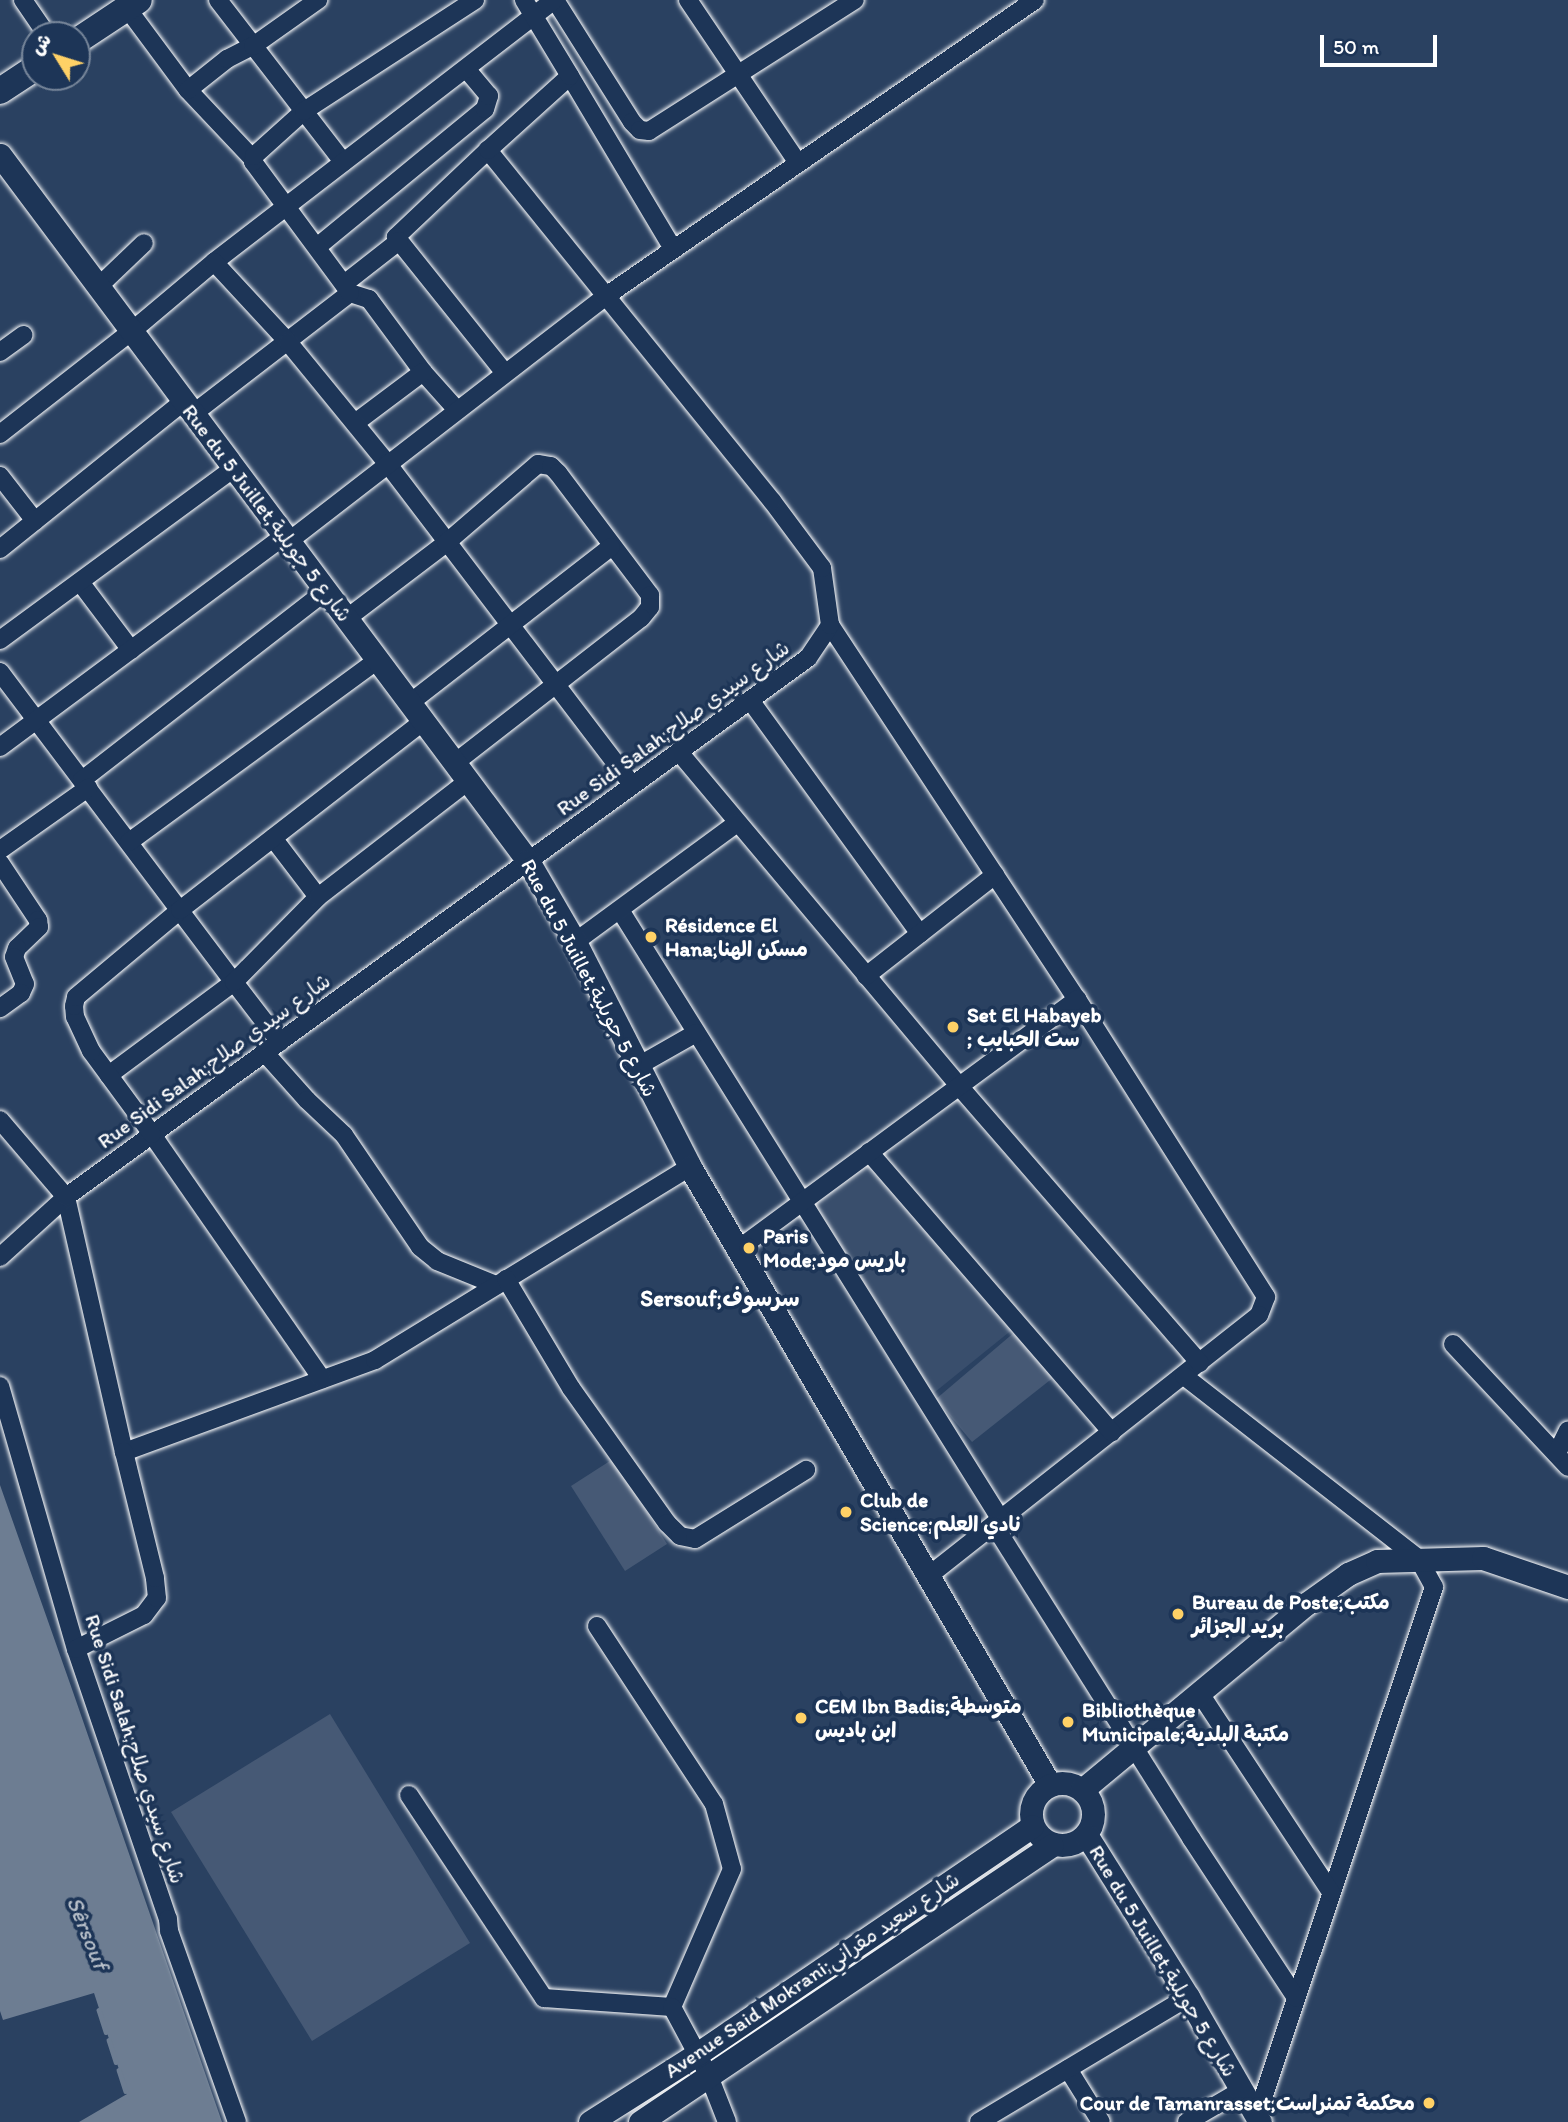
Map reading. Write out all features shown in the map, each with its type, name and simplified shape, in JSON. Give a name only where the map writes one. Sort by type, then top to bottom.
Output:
[{"type":"main road","points":[[91,32],[133,4]]},
{"type":"main road","points":[[0,91],[21,77]]},
{"type":"street","points":[[23,0],[37,21]]},
{"type":"street","points":[[218,0],[343,162]]},
{"type":"street","points":[[188,90],[227,59],[253,46],[318,0]]},
{"type":"street","points":[[253,159],[304,111],[475,0]]},
{"type":"street","points":[[524,0],[673,248]]},
{"type":"street","points":[[0,434],[132,331],[286,205],[555,0],[639,130],[649,131],[855,0]]},
{"type":"street","points":[[688,0],[797,163]]},
{"type":"street","points":[[0,747],[287,538],[606,296],[1035,0]]},
{"type":"street","points":[[133,4],[188,90],[253,159],[347,288],[369,299],[423,372],[457,410]]},
{"type":"street","points":[[317,247],[485,109],[489,96],[466,69]]},
{"type":"street","points":[[505,373],[399,242],[397,233],[570,76]]},
{"type":"street","points":[[488,150],[822,568],[830,625],[1077,999],[1266,1297],[1259,1315],[930,1575]]},
{"type":"street","name":"Rue du 5 Juillet,شارع 5 جويلية","points":[[0,155],[528,861],[575,942],[690,1167],[1050,1785]]},
{"type":"street","points":[[0,549],[189,407],[288,342],[399,242]]},
{"type":"street","points":[[99,286],[144,243]]},
{"type":"street","points":[[214,262],[288,342],[387,463],[508,626],[556,684],[632,785]]},
{"type":"street","points":[[0,352],[23,335]]},
{"type":"street","points":[[355,423],[423,372]]},
{"type":"street","points":[[109,1075],[234,982],[318,897],[462,772],[556,684],[641,618],[650,607],[650,595],[611,547],[558,473],[551,466],[538,464],[446,543],[346,619]]},
{"type":"street","points":[[0,640],[234,468]]},
{"type":"street","points":[[0,476],[35,521]]},
{"type":"street","points":[[322,1379],[91,1051],[75,1017],[76,997],[180,910],[273,838],[418,712],[508,626],[611,547]]},
{"type":"street","points":[[79,582],[131,650]]},
{"type":"street","points":[[0,850],[326,591]]},
{"type":"street","name":"Rue Sidi Salah;شارع سيدي صلاح","points":[[0,1257],[66,1197],[808,658],[830,625]]},
{"type":"street","points":[[129,842],[378,660]]},
{"type":"street","points":[[0,672],[280,1042]]},
{"type":"street","points":[[750,700],[920,934]]},
{"type":"street","points":[[678,752],[959,1086],[1200,1363]]},
{"type":"street","points":[[575,942],[737,823]]},
{"type":"street","points":[[273,838],[318,897]]},
{"type":"street","points":[[0,863],[38,920],[39,927],[17,948],[14,957],[25,984],[21,993],[0,1008]]},
{"type":"street","points":[[866,976],[995,875]]},
{"type":"street","points":[[620,909],[803,1201],[1133,1747],[1296,1998]]},
{"type":"street","points":[[737,1250],[1077,999]]},
{"type":"street","points":[[638,1066],[696,1033]]},
{"type":"street","points":[[265,1053],[307,1100],[344,1135],[420,1247],[437,1261],[501,1282],[571,1388],[680,1536],[695,1539],[806,1470]]},
{"type":"street","points":[[0,1120],[66,1197],[155,1578],[157,1598],[144,1615],[76,1649]]},
{"type":"street","points":[[869,1152],[1112,1433]]},
{"type":"street","points":[[124,1452],[376,1360],[690,1167]]},
{"type":"street","points":[[1453,1344],[1563,1460]]},
{"type":"street","points":[[1184,1376],[1418,1558],[1434,1587],[1296,1998],[1259,2119]]},
{"type":"street","name":"Rue Sidi Salah;شارع سيدي صلاح","points":[[0,1386],[76,1649],[168,1919],[169,1931],[237,2122]]},
{"type":"street","points":[[1563,1460],[1568,1430]]},
{"type":"street","points":[[1082,1790],[1306,1604],[1348,1574],[1377,1561],[1483,1558],[1568,1587]]},
{"type":"street","points":[[597,1626],[713,1804],[732,1869],[672,2007]]},
{"type":"street","points":[[1199,1692],[1331,1892]]},
{"type":"street","points":[[1067,1783],[1082,1790],[1092,1808],[1093,1818],[1087,1836],[1069,1845],[1052,1844],[1037,1834],[1032,1826],[1031,1806],[1042,1790],[1050,1785],[1067,1783]]},
{"type":"street","points":[[409,1795],[544,1998],[672,2007]]},
{"type":"street","name":"Avenue Said Mokrani;شارع سعيد مقراني","points":[[590,2122],[697,2054],[1032,1826]]},
{"type":"street","name":"Rue du 5 Juillet,شارع 5 جويلية","points":[[1087,1836],[1188,1997],[1259,2119]]},
{"type":"street","name":"Avenue Said Mokrani;شارع سعيد مقراني","points":[[640,2122],[1052,1844]]},
{"type":"street","points":[[979,2122],[1188,1997]]},
{"type":"street","points":[[672,2007],[709,2076],[727,2122]]},
{"type":"street","points":[[1068,2069],[1101,2122]]},
{"type":"street","points":[[1187,2122],[1241,2090]]},
{"type":"shaded area","points":[[868,1160],[1013,1329],[930,1396],[809,1203]]},
{"type":"shaded area","points":[[1016,1331],[1054,1377],[972,1442],[936,1399]]},
{"type":"shaded area","points":[[613,1459],[667,1544],[625,1571],[571,1486]]},
{"type":"shaded area","points":[[330,1714],[470,1943],[312,2041],[171,1812]]},
{"type":"water","points":[[0,1485],[222,2122],[79,2122],[127,2094],[94,1993],[3,2020],[0,2011]]},
{"type":"waterway","name":"Sêrsouf","points":[[99,2010],[106,2032]]},
{"type":"waterway","name":"Sêrsouf","points":[[109,2040],[116,2062]]},
{"type":"waterway","name":"Sêrsouf","points":[[119,2070],[126,2091]]},
{"type":"place","name":"Résidence El Hana;مسكن الهنا","points":[[651,937]]},
{"type":"place","name":"Set El Habayeb ; ست الحبايب","points":[[953,1027]]},
{"type":"place","name":"Paris Mode;باريس مود","points":[[749,1248]]},
{"type":"place","name":"Club de Science;نادي العلم","points":[[846,1512]]},
{"type":"place","name":"Bureau de Poste;مكتب بريد الجزائر","points":[[1178,1614]]},
{"type":"place","name":"CEM Ibn Badis;متوسطة ابن باديس","points":[[801,1718]]},
{"type":"place","name":"Bibliothèque Municipale;مكتبة البلدية","points":[[1068,1722]]},
{"type":"place","name":"Cour de Tamanrasset;محكمة تمنراست","points":[[1429,2103]]},
{"type":"district","name":"Sersouf;سرسوف","points":[[720,1298]]}]
